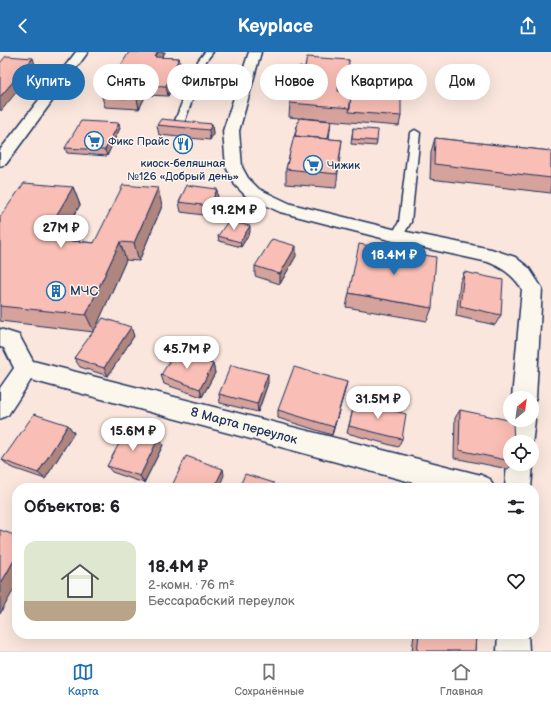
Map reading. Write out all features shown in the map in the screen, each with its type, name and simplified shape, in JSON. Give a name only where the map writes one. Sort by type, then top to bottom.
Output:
[{"type":"street","points":[[0,161],[82,52]]},
{"type":"street","points":[[255,52],[231,131],[234,167],[241,181],[253,193],[286,208],[397,236],[491,256],[508,262],[522,273],[532,288],[525,391]]},
{"type":"street","points":[[0,338],[11,341],[26,369],[0,408]]},
{"type":"street","name":"8 Марта переулок","points":[[26,369],[462,483]]},
{"type":"street","points":[[518,483],[519,471]]},
{"type":"street","points":[[512,651],[513,639]]},
{"type":"lane","points":[[178,126],[202,61],[209,52]]},
{"type":"lane","points":[[397,236],[405,222],[415,133]]},
{"type":"building","points":[[129,52],[158,52],[155,57],[179,58],[176,64],[167,64],[166,86],[159,86],[159,64],[122,64]]},
{"type":"building","points":[[6,56],[33,58],[28,64],[12,64],[12,83],[0,97],[0,63]]},
{"type":"building","points":[[307,57],[349,60],[349,64],[336,64],[336,100],[350,100],[350,108],[290,103],[291,100],[328,100],[328,64],[306,64]]},
{"type":"building","points":[[350,100],[401,100],[401,116],[349,112]]},
{"type":"building","points":[[299,118],[331,121],[328,139],[295,136]]},
{"type":"building","points":[[161,119],[212,124],[209,130],[157,125]]},
{"type":"building","name":"Фикс Прайс","points":[[81,121],[119,123],[105,150],[65,148]]},
{"type":"building","points":[[353,128],[378,130],[377,141],[352,139]]},
{"type":"building","points":[[294,136],[342,140],[337,174],[286,169]]},
{"type":"building","points":[[435,138],[551,151],[551,178],[434,164]]},
{"type":"building","name":"МЧС","points":[[24,183],[73,187],[43,238],[94,243],[123,185],[158,188],[134,243],[120,242],[86,315],[0,306],[0,217]]},
{"type":"building","points":[[187,185],[217,189],[210,206],[179,202]]},
{"type":"building","points":[[228,221],[250,226],[240,242],[218,236]]},
{"type":"building","points":[[272,239],[296,246],[280,274],[255,266]]},
{"type":"building","points":[[359,244],[436,257],[432,308],[349,293]]},
{"type":"building","points":[[464,272],[503,280],[501,315],[460,306]]},
{"type":"building","points":[[103,318],[131,327],[104,368],[74,358]]},
{"type":"building","points":[[175,352],[213,364],[200,389],[161,375]]},
{"type":"building","points":[[231,365],[268,374],[257,404],[219,394]]},
{"type":"building","points":[[294,367],[347,382],[334,427],[278,410]]},
{"type":"building","points":[[355,401],[406,414],[402,439],[349,426]]},
{"type":"building","points":[[460,410],[503,419],[503,427],[513,427],[514,435],[503,435],[503,459],[459,450]]},
{"type":"building","points":[[34,414],[68,425],[38,473],[2,460]]},
{"type":"building","points":[[128,427],[159,437],[140,476],[107,466]]},
{"type":"building","points":[[186,456],[223,469],[216,483],[173,483]]},
{"type":"building","points":[[245,474],[274,483],[241,483]]},
{"type":"building","points":[[0,530],[12,534],[12,564],[0,585]]},
{"type":"building","points":[[418,639],[476,639],[475,651],[417,651]]},
{"type":"place","name":"Фикс Прайс","points":[[94,141]]},
{"type":"place","name":"киоск-беляшная №126 «Добрый день»","points":[[183,144]]},
{"type":"place","name":"Чижик","points":[[313,165]]},
{"type":"place","name":"МЧС","points":[[56,291]]}]
